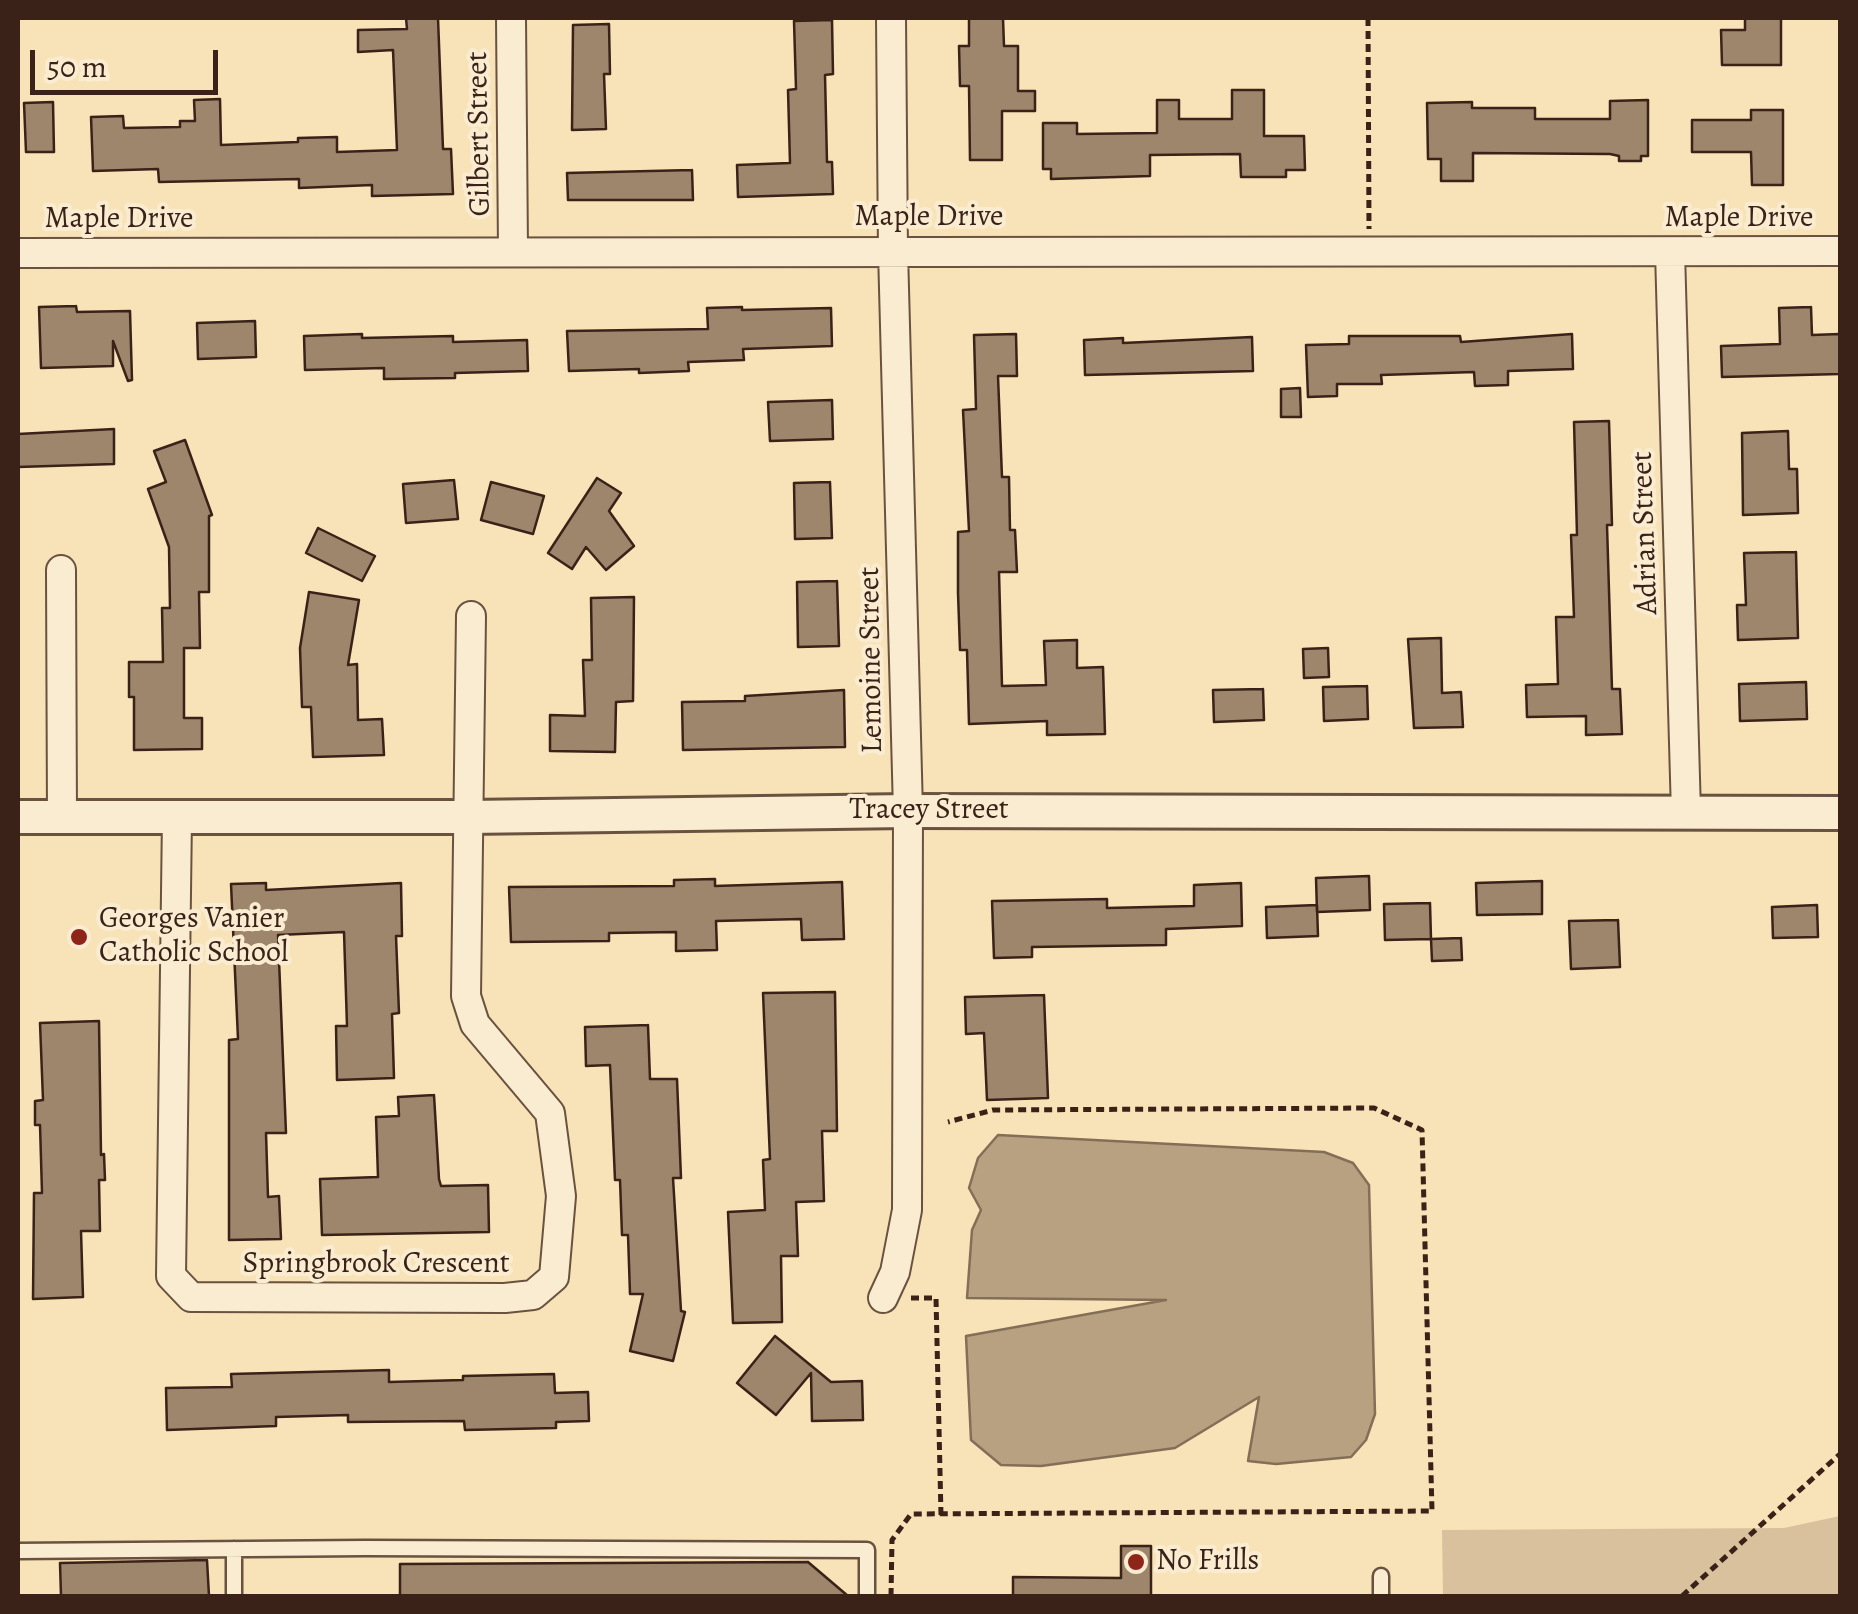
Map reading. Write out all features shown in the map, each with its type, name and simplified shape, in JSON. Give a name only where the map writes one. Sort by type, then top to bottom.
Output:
[{"type":"street","name":"Gilbert Street","points":[[511,18],[513,250]]},
{"type":"street","name":"Lemoine Street","points":[[883,1298],[895,1272],[906,1210],[908,811],[891,18]]},
{"type":"street","name":"Maple Drive","points":[[18,253],[1840,251]]},
{"type":"street","name":"Adrian Street","points":[[1670,252],[1686,813]]},
{"type":"street","points":[[61,570],[62,817]]},
{"type":"street","name":"Springbrook Crescent","points":[[177,816],[172,1276],[191,1297],[532,1296],[554,1277],[561,1196],[550,1113],[474,1024],[466,996],[470,616]]},
{"type":"street","name":"Tracey Street","points":[[18,817],[468,817],[908,811],[1840,813]]},
{"type":"lane","points":[[234,1549],[234,1596]]},
{"type":"lane","points":[[18,1552],[866,1550],[867,1596]]},
{"type":"lane","points":[[1381,1576],[1381,1596]]},
{"type":"path","points":[[1368,18],[1370,252]]},
{"type":"path","points":[[891,1596],[892,1540],[911,1514],[1432,1511],[1422,1130],[1374,1108],[993,1110],[948,1122]]},
{"type":"path","points":[[883,1298],[936,1298],[941,1515]]},
{"type":"path","points":[[1682,1596],[1840,1454]]},
{"type":"shaded area","points":[[998,1135],[1324,1152],[1353,1163],[1369,1185],[1375,1414],[1366,1440],[1351,1457],[1276,1464],[1248,1461],[1259,1397],[1175,1448],[1041,1466],[1001,1465],[971,1440],[966,1336],[1166,1300],[967,1298],[972,1230],[981,1210],[969,1188],[978,1158]]},
{"type":"shaded area","points":[[1840,1516],[1840,1596],[1443,1596],[1442,1530],[1784,1528]]},
{"type":"building","points":[[406,18],[438,18],[443,149],[451,149],[453,194],[372,196],[372,185],[299,188],[299,179],[159,182],[158,169],[93,171],[91,117],[123,116],[124,128],[180,127],[180,121],[195,121],[194,100],[220,99],[221,145],[337,137],[337,152],[397,150],[393,50],[358,52],[358,30],[407,29]]},
{"type":"building","points":[[969,18],[1003,18],[1004,46],[1018,46],[1018,91],[1035,91],[1035,111],[1002,111],[1002,160],[970,160],[969,86],[960,86],[959,46],[969,46]]},
{"type":"building","points":[[1745,18],[1781,18],[1781,65],[1722,65],[1721,30],[1745,30]]},
{"type":"building","points":[[832,20],[833,74],[825,75],[827,162],[832,162],[833,194],[738,197],[737,165],[790,163],[788,90],[796,89],[794,21]]},
{"type":"building","points":[[609,24],[610,74],[604,74],[606,129],[572,130],[573,25]]},
{"type":"building","points":[[1232,90],[1264,90],[1264,136],[1304,136],[1305,170],[1286,170],[1286,177],[1241,177],[1240,154],[1150,155],[1150,176],[1051,179],[1051,169],[1043,169],[1043,123],[1077,123],[1077,134],[1157,133],[1157,100],[1179,100],[1179,119],[1232,119]]},
{"type":"building","points":[[1648,100],[1648,156],[1641,156],[1641,161],[1619,161],[1619,156],[1610,154],[1473,153],[1473,181],[1441,181],[1441,159],[1428,159],[1427,103],[1472,102],[1472,108],[1535,108],[1535,119],[1610,119],[1610,101]]},
{"type":"building","points":[[53,102],[54,152],[26,152],[24,103]]},
{"type":"building","points":[[1751,110],[1783,110],[1783,185],[1752,185],[1751,152],[1692,152],[1692,120],[1751,120]]},
{"type":"building","points":[[692,170],[693,200],[568,200],[567,173]]},
{"type":"building","points":[[76,306],[77,312],[130,311],[132,380],[128,381],[113,341],[113,366],[41,368],[39,307]]},
{"type":"building","points":[[1811,307],[1812,335],[1840,334],[1840,374],[1722,377],[1721,346],[1780,344],[1779,308]]},
{"type":"building","points":[[707,308],[831,308],[832,346],[743,349],[744,360],[688,362],[689,371],[569,371],[567,331],[708,329]]},
{"type":"building","points":[[255,321],[256,357],[198,359],[197,323]]},
{"type":"building","points":[[362,334],[362,338],[453,336],[453,342],[527,340],[528,371],[384,379],[384,368],[305,370],[304,336]]},
{"type":"building","points":[[1016,334],[1017,376],[998,376],[1002,477],[1009,477],[1010,530],[1015,530],[1017,572],[999,572],[1002,686],[1046,685],[1044,641],[1077,640],[1077,668],[1103,667],[1105,734],[1047,735],[1047,721],[969,724],[967,650],[960,650],[958,593],[958,532],[969,531],[963,410],[976,409],[974,335]]},
{"type":"building","points":[[1572,334],[1573,369],[1508,371],[1508,385],[1475,386],[1474,372],[1381,375],[1382,384],[1337,384],[1337,396],[1308,397],[1306,345],[1349,344],[1349,336],[1460,336],[1461,342]]},
{"type":"building","points":[[1252,337],[1253,371],[1085,375],[1084,340],[1123,338],[1123,343]]},
{"type":"building","points":[[1300,388],[1301,417],[1281,417],[1281,389]]},
{"type":"building","points":[[832,400],[833,439],[770,441],[768,402]]},
{"type":"building","points":[[1609,421],[1612,525],[1607,525],[1612,689],[1620,689],[1622,734],[1586,735],[1586,716],[1527,717],[1526,685],[1558,684],[1556,617],[1574,617],[1574,422]]},
{"type":"building","points":[[114,429],[114,464],[18,467],[18,434]]},
{"type":"building","points":[[1788,431],[1789,469],[1797,469],[1798,513],[1743,515],[1742,433]]},
{"type":"building","points":[[185,440],[212,515],[209,592],[199,592],[200,648],[184,648],[184,718],[202,718],[202,749],[134,750],[134,697],[129,697],[129,662],[163,662],[162,608],[170,608],[169,547],[148,489],[166,482],[154,451]]},
{"type":"building","points":[[597,478],[621,493],[609,511],[634,546],[606,570],[586,547],[572,569],[548,553]]},
{"type":"building","points":[[454,480],[458,519],[406,523],[403,484]]},
{"type":"building","points":[[491,482],[544,496],[533,534],[481,520]]},
{"type":"building","points":[[830,482],[832,538],[795,539],[794,483]]},
{"type":"building","points":[[318,528],[375,556],[362,581],[306,553]]},
{"type":"building","points":[[1796,552],[1798,638],[1738,640],[1737,605],[1746,605],[1744,553]]},
{"type":"building","points":[[837,581],[839,646],[798,647],[797,582]]},
{"type":"building","points":[[309,592],[359,600],[348,665],[357,664],[358,720],[382,719],[384,755],[313,757],[311,707],[302,707],[300,648]]},
{"type":"building","points":[[634,597],[633,701],[616,702],[615,752],[550,751],[550,715],[585,716],[583,660],[592,660],[591,598]]},
{"type":"building","points":[[1441,638],[1442,693],[1461,692],[1463,727],[1414,728],[1408,639]]},
{"type":"building","points":[[1328,648],[1329,677],[1304,678],[1303,649]]},
{"type":"building","points":[[1806,682],[1807,719],[1740,721],[1739,684]]},
{"type":"building","points":[[1367,686],[1368,719],[1324,721],[1323,687]]},
{"type":"building","points":[[1263,689],[1264,720],[1214,722],[1213,690]]},
{"type":"building","points":[[844,690],[845,747],[683,750],[682,702],[745,701],[745,696]]},
{"type":"building","points":[[1369,876],[1370,910],[1317,912],[1316,878]]},
{"type":"building","points":[[715,879],[715,886],[842,882],[844,939],[802,940],[801,919],[716,921],[717,950],[676,951],[676,932],[609,933],[609,941],[511,942],[509,887],[674,886],[674,880]]},
{"type":"building","points":[[1542,881],[1542,914],[1477,915],[1476,883]]},
{"type":"building","points":[[266,883],[266,890],[401,883],[402,936],[396,936],[399,1013],[392,1014],[394,1078],[337,1080],[336,1026],[347,1026],[344,932],[278,935],[286,1133],[266,1133],[268,1197],[279,1196],[281,1239],[229,1240],[229,1040],[238,1039],[231,884]]},
{"type":"building","points":[[1241,883],[1242,926],[1166,929],[1166,945],[1032,947],[1032,957],[994,958],[992,901],[1107,899],[1107,908],[1194,906],[1194,885]]},
{"type":"building","points":[[1430,903],[1431,939],[1385,940],[1384,904]]},
{"type":"building","points":[[1317,905],[1318,936],[1267,938],[1266,907]]},
{"type":"building","points":[[1817,905],[1818,937],[1773,938],[1772,907]]},
{"type":"building","points":[[1618,920],[1620,967],[1571,969],[1569,921]]},
{"type":"building","points":[[1461,938],[1462,960],[1432,961],[1431,939]]},
{"type":"building","points":[[835,992],[837,1131],[822,1131],[824,1201],[796,1202],[798,1256],[781,1256],[782,1322],[733,1323],[728,1212],[765,1210],[763,1160],[770,1159],[763,993]]},
{"type":"building","points":[[1044,995],[1048,1098],[987,1100],[984,1033],[966,1034],[965,997]]},
{"type":"building","points":[[99,1021],[101,1155],[104,1154],[105,1180],[99,1180],[100,1231],[81,1231],[83,1297],[33,1299],[34,1193],[42,1193],[40,1125],[35,1125],[35,1101],[43,1100],[40,1023]]},
{"type":"building","points":[[648,1025],[650,1079],[677,1079],[681,1178],[673,1178],[681,1311],[685,1312],[673,1361],[630,1351],[643,1294],[630,1294],[628,1235],[622,1235],[620,1180],[615,1180],[610,1065],[586,1066],[585,1027]]},
{"type":"building","points":[[434,1095],[441,1186],[488,1185],[489,1232],[322,1235],[320,1179],[378,1177],[376,1117],[399,1116],[398,1097]]},
{"type":"building","points":[[775,1336],[831,1382],[862,1381],[863,1420],[812,1421],[811,1373],[776,1415],[737,1383]]},
{"type":"building","points":[[389,1370],[389,1382],[554,1374],[555,1393],[588,1392],[589,1421],[556,1422],[556,1428],[465,1430],[464,1421],[348,1422],[348,1415],[276,1417],[276,1426],[167,1430],[166,1388],[232,1387],[231,1374]]},
{"type":"building","name":"No Frills","points":[[1121,1546],[1151,1546],[1151,1596],[1013,1596],[1013,1577],[1121,1578]]},
{"type":"building","points":[[207,1560],[209,1596],[61,1596],[60,1563]]},
{"type":"building","points":[[808,1562],[848,1596],[400,1596],[400,1564]]},
{"type":"place","name":"Georges Vanier Catholic School","points":[[79,937]]},
{"type":"place","name":"No Frills","points":[[1136,1562]]}]
